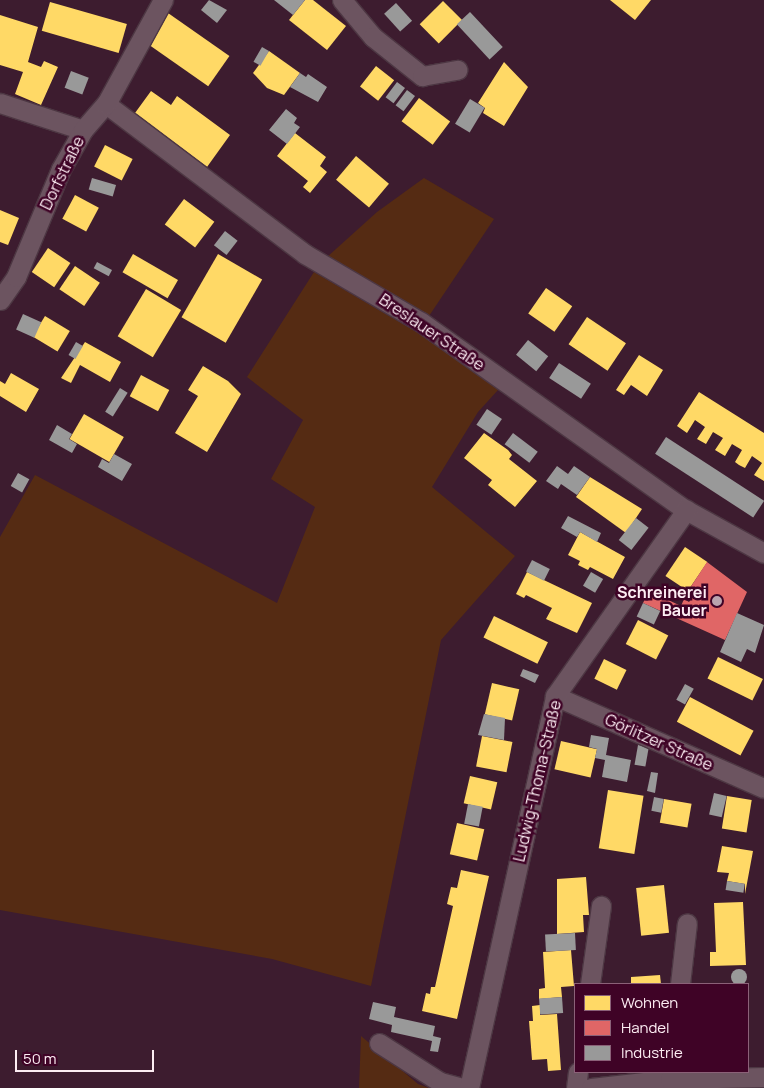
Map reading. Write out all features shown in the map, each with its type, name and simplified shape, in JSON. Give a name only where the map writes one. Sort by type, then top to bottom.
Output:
[{"type":"street","name":"Dorfstraße","points":[[0,300],[16,277],[61,169],[83,130],[106,104],[163,0]]},
{"type":"street","points":[[342,0],[373,36],[422,76],[457,70]]},
{"type":"street","points":[[0,103],[83,130]]},
{"type":"street","name":"Breslauer Straße","points":[[106,104],[304,254],[421,322],[686,510],[764,553]]},
{"type":"street","name":"Ludwig-Thoma-Straße","points":[[469,1088],[555,696],[686,510]]},
{"type":"street","name":"Görlitzer Straße","points":[[555,696],[764,788]]},
{"type":"street","points":[[590,983],[600,906]]},
{"type":"street","points":[[680,983],[687,923]]},
{"type":"street","points":[[379,1043],[440,1082],[462,1088]]},
{"type":"street","points":[[576,1088],[578,1073]]},
{"type":"street","points":[[591,1088],[670,1075],[764,1077]]},
{"type":"shaded area","points":[[424,178],[494,219],[429,316],[326,258],[377,212]]},
{"type":"shaded area","points":[[314,272],[437,344],[498,390],[478,412],[432,487],[515,556],[441,640],[371,986],[272,959],[0,910],[0,537],[35,475],[277,603],[315,507],[271,479],[303,420],[247,377]]},
{"type":"shaded area","points":[[361,1036],[418,1084],[429,1088],[359,1088]]},
{"type":"building: Wohnen","points":[[305,0],[313,0],[346,26],[327,50],[289,20]]},
{"type":"building: Wohnen","points":[[610,0],[651,0],[635,20]]},
{"type":"building: Wohnen","points":[[443,1],[462,20],[439,43],[420,24]]},
{"type":"building: Wohnen","points":[[50,2],[127,24],[119,53],[42,31]]},
{"type":"building: Wohnen","points":[[168,13],[229,56],[208,86],[147,43]]},
{"type":"building: Wohnen","points":[[0,15],[38,27],[28,62],[41,67],[44,61],[58,67],[41,105],[15,94],[23,72],[0,65]]},
{"type":"building: Wohnen","points":[[269,51],[300,73],[284,95],[267,88],[253,73]]},
{"type":"building: Wohnen","points":[[504,62],[528,87],[504,126],[483,113],[485,108],[478,103]]},
{"type":"building: Wohnen","points":[[376,66],[394,80],[378,101],[360,86]]},
{"type":"building: Wohnen","points":[[151,91],[171,105],[177,96],[230,135],[207,167],[135,113]]},
{"type":"building: Wohnen","points":[[419,98],[450,121],[433,145],[402,121]]},
{"type":"building: Wohnen","points":[[295,133],[326,157],[320,166],[327,172],[310,193],[303,187],[308,181],[277,156]]},
{"type":"building: Wohnen","points":[[105,145],[133,159],[122,180],[94,166]]},
{"type":"building: Wohnen","points":[[356,156],[389,184],[369,207],[336,180]]},
{"type":"building: Wohnen","points":[[75,195],[99,208],[86,232],[62,219]]},
{"type":"building: Wohnen","points":[[184,199],[214,222],[195,247],[165,225]]},
{"type":"building: Wohnen","points":[[0,210],[19,218],[8,245],[0,242]]},
{"type":"building: Wohnen","points":[[48,248],[70,263],[54,287],[32,272]]},
{"type":"building: Wohnen","points":[[133,254],[178,280],[168,298],[122,272]]},
{"type":"building: Wohnen","points":[[218,254],[262,279],[226,343],[182,317]]},
{"type":"building: Wohnen","points":[[75,266],[100,283],[84,306],[59,289]]},
{"type":"building: Wohnen","points":[[546,288],[572,306],[554,332],[528,313]]},
{"type":"building: Wohnen","points":[[146,289],[181,310],[153,357],[118,336]]},
{"type":"building: Wohnen","points":[[45,316],[70,331],[57,352],[33,337]]},
{"type":"building: Wohnen","points":[[587,317],[626,343],[608,371],[569,344]]},
{"type":"building: Wohnen","points":[[85,342],[121,362],[110,382],[80,365],[71,383],[61,378]]},
{"type":"building: Wohnen","points":[[639,355],[663,370],[647,396],[631,385],[624,395],[616,390]]},
{"type":"building: Wohnen","points":[[203,366],[228,381],[241,394],[207,452],[175,433],[198,396],[188,390]]},
{"type":"building: Wohnen","points":[[11,373],[39,389],[26,412],[0,396],[0,381],[5,384]]},
{"type":"building: Wohnen","points":[[141,375],[169,390],[158,411],[130,396]]},
{"type":"building: Wohnen","points":[[699,392],[764,433],[764,481],[754,475],[762,463],[752,456],[745,468],[735,462],[742,450],[732,444],[725,456],[715,450],[723,438],[713,432],[706,444],[697,439],[705,427],[695,420],[687,433],[677,426]]},
{"type":"building: Wohnen","points":[[84,414],[124,437],[109,462],[70,439]]},
{"type":"building: Wohnen","points":[[484,433],[508,450],[512,455],[509,459],[537,481],[515,507],[488,485],[492,480],[464,458]]},
{"type":"building: Wohnen","points":[[590,477],[642,509],[626,533],[576,497]]},
{"type":"building: Wohnen","points":[[580,532],[625,557],[613,579],[590,567],[588,570],[578,565],[580,561],[568,555]]},
{"type":"building: Wohnen","points":[[685,547],[707,562],[688,591],[665,576]]},
{"type":"building: Wohnen","points":[[527,572],[592,603],[577,633],[546,619],[552,608],[526,595],[524,598],[516,594]]},
{"type":"building: Wohnen","points":[[494,616],[548,642],[537,664],[483,638]]},
{"type":"building: Wohnen","points":[[638,620],[668,635],[656,659],[626,644]]},
{"type":"building: Wohnen","points":[[718,657],[763,679],[752,700],[707,679]]},
{"type":"building: Wohnen","points":[[604,659],[626,670],[617,690],[594,679]]},
{"type":"building: Wohnen","points":[[492,683],[519,689],[512,720],[485,714]]},
{"type":"building: Wohnen","points":[[690,697],[754,731],[740,756],[677,722]]},
{"type":"building: Wohnen","points":[[482,736],[512,742],[507,772],[476,766]]},
{"type":"building: Wohnen","points":[[561,741],[597,749],[591,778],[554,769]]},
{"type":"building: Wohnen","points":[[470,776],[497,782],[491,810],[464,803]]},
{"type":"building: Wohnen","points":[[608,790],[644,796],[634,854],[599,848]]},
{"type":"building: Wohnen","points":[[727,796],[752,800],[747,833],[722,829]]},
{"type":"building: Wohnen","points":[[664,799],[692,804],[687,827],[660,823]]},
{"type":"building: Wohnen","points":[[457,823],[484,829],[477,860],[450,854]]},
{"type":"building: Wohnen","points":[[722,846],[753,851],[745,894],[745,884],[727,881],[729,873],[717,872]]},
{"type":"building: Wohnen","points":[[461,870],[489,876],[457,1019],[422,1011],[426,993],[430,994],[431,987],[435,987],[453,906],[447,904],[451,887],[457,888]]},
{"type":"building: Wohnen","points":[[586,877],[589,915],[583,915],[584,932],[557,934],[557,879]]},
{"type":"building: Wohnen","points":[[664,885],[669,933],[641,936],[636,888]]},
{"type":"building: Wohnen","points":[[743,902],[746,965],[710,966],[710,952],[716,952],[714,903]]},
{"type":"building: Wohnen","points":[[571,950],[574,986],[561,987],[562,997],[539,999],[539,989],[545,988],[543,952]]},
{"type":"building: Wohnen","points":[[660,975],[661,983],[631,983],[631,977]]},
{"type":"building: Wohnen","points":[[540,1005],[540,1015],[557,1014],[561,1070],[548,1071],[547,1059],[532,1060],[529,1021],[533,1021],[532,1006]]},
{"type":"building: Handel","name":"Schreinerei Bauer","points":[[707,562],[747,592],[725,640],[643,603],[649,591],[681,606],[684,599],[689,602],[696,593],[690,588]]},
{"type":"building: Industrie","points":[[209,0],[227,10],[217,23],[201,10]]},
{"type":"building: Industrie","points":[[274,0],[305,0],[293,15]]},
{"type":"building: Industrie","points":[[396,3],[412,21],[400,32],[384,14]]},
{"type":"building: Industrie","points":[[470,12],[503,47],[490,59],[457,24]]},
{"type":"building: Industrie","points":[[262,47],[269,51],[260,66],[254,62]]},
{"type":"building: Industrie","points":[[71,71],[89,78],[82,95],[65,88]]},
{"type":"building: Industrie","points":[[300,73],[306,77],[308,74],[327,87],[318,102],[290,87]]},
{"type":"building: Industrie","points":[[397,82],[405,88],[394,103],[386,97]]},
{"type":"building: Industrie","points":[[407,90],[415,96],[404,111],[396,105]]},
{"type":"building: Industrie","points":[[470,99],[485,108],[470,133],[455,124]]},
{"type":"building: Industrie","points":[[286,109],[297,118],[294,123],[300,127],[287,144],[269,130]]},
{"type":"building: Industrie","points":[[92,178],[116,185],[113,196],[89,190]]},
{"type":"building: Industrie","points":[[225,231],[238,241],[227,255],[214,245]]},
{"type":"building: Industrie","points":[[97,262],[112,270],[109,276],[94,268]]},
{"type":"building: Industrie","points":[[23,314],[41,322],[34,338],[16,330]]},
{"type":"building: Industrie","points":[[528,340],[548,356],[536,371],[516,355]]},
{"type":"building: Industrie","points":[[76,342],[83,346],[75,359],[68,355]]},
{"type":"building: Industrie","points":[[559,363],[591,384],[581,399],[549,378]]},
{"type":"building: Industrie","points":[[120,388],[128,393],[113,417],[105,412]]},
{"type":"building: Industrie","points":[[487,409],[502,419],[491,435],[476,425]]},
{"type":"building: Industrie","points":[[57,425],[72,434],[69,439],[77,444],[72,453],[49,440]]},
{"type":"building: Industrie","points":[[513,433],[538,452],[529,463],[505,444]]},
{"type":"building: Industrie","points":[[666,437],[764,501],[753,517],[655,454]]},
{"type":"building: Industrie","points":[[114,454],[132,464],[122,481],[98,467],[102,459],[109,463]]},
{"type":"building: Industrie","points":[[557,466],[568,474],[574,466],[590,477],[577,495],[561,484],[558,489],[546,481]]},
{"type":"building: Industrie","points":[[18,473],[29,479],[22,492],[11,486]]},
{"type":"building: Industrie","points":[[568,516],[601,533],[597,542],[580,532],[577,537],[561,528]]},
{"type":"building: Industrie","points":[[636,518],[649,528],[631,550],[619,540]]},
{"type":"building: Industrie","points":[[532,560],[550,569],[544,581],[526,572]]},
{"type":"building: Industrie","points":[[591,572],[603,579],[595,593],[583,586]]},
{"type":"building: Industrie","points":[[643,603],[660,611],[654,625],[637,617]]},
{"type":"building: Industrie","points":[[737,613],[764,625],[755,653],[747,649],[741,662],[720,652]]},
{"type":"building: Industrie","points":[[523,669],[539,675],[535,683],[520,676]]},
{"type":"building: Industrie","points":[[685,684],[694,689],[685,705],[676,700]]},
{"type":"building: Industrie","points":[[484,714],[505,718],[504,740],[478,735]]},
{"type":"building: Industrie","points":[[591,735],[609,738],[606,755],[631,760],[627,782],[602,777],[605,760],[595,758],[597,749],[589,747]]},
{"type":"building: Industrie","points":[[638,745],[649,747],[645,767],[635,765]]},
{"type":"building: Industrie","points":[[651,772],[658,773],[655,793],[647,791]]},
{"type":"building: Industrie","points":[[714,793],[727,796],[722,817],[709,814]]},
{"type":"building: Industrie","points":[[654,797],[664,799],[661,813],[651,811]]},
{"type":"building: Industrie","points":[[468,804],[483,807],[479,826],[464,824]]},
{"type":"building: Industrie","points":[[727,881],[745,884],[743,893],[726,890]]},
{"type":"building: Industrie","points":[[575,933],[576,950],[546,952],[545,935]]},
{"type":"building: Industrie","points":[[739,969],[745,971],[745,983],[733,983],[731,977],[733,971]]},
{"type":"building: Industrie","points":[[562,997],[563,1013],[540,1015],[539,999]]},
{"type":"building: Industrie","points":[[373,1002],[396,1007],[394,1017],[435,1026],[433,1036],[441,1038],[438,1052],[430,1051],[432,1041],[391,1032],[392,1025],[369,1019]]},
{"type":"place","name":"Schreinerei Bauer","points":[[717,601]]}]
